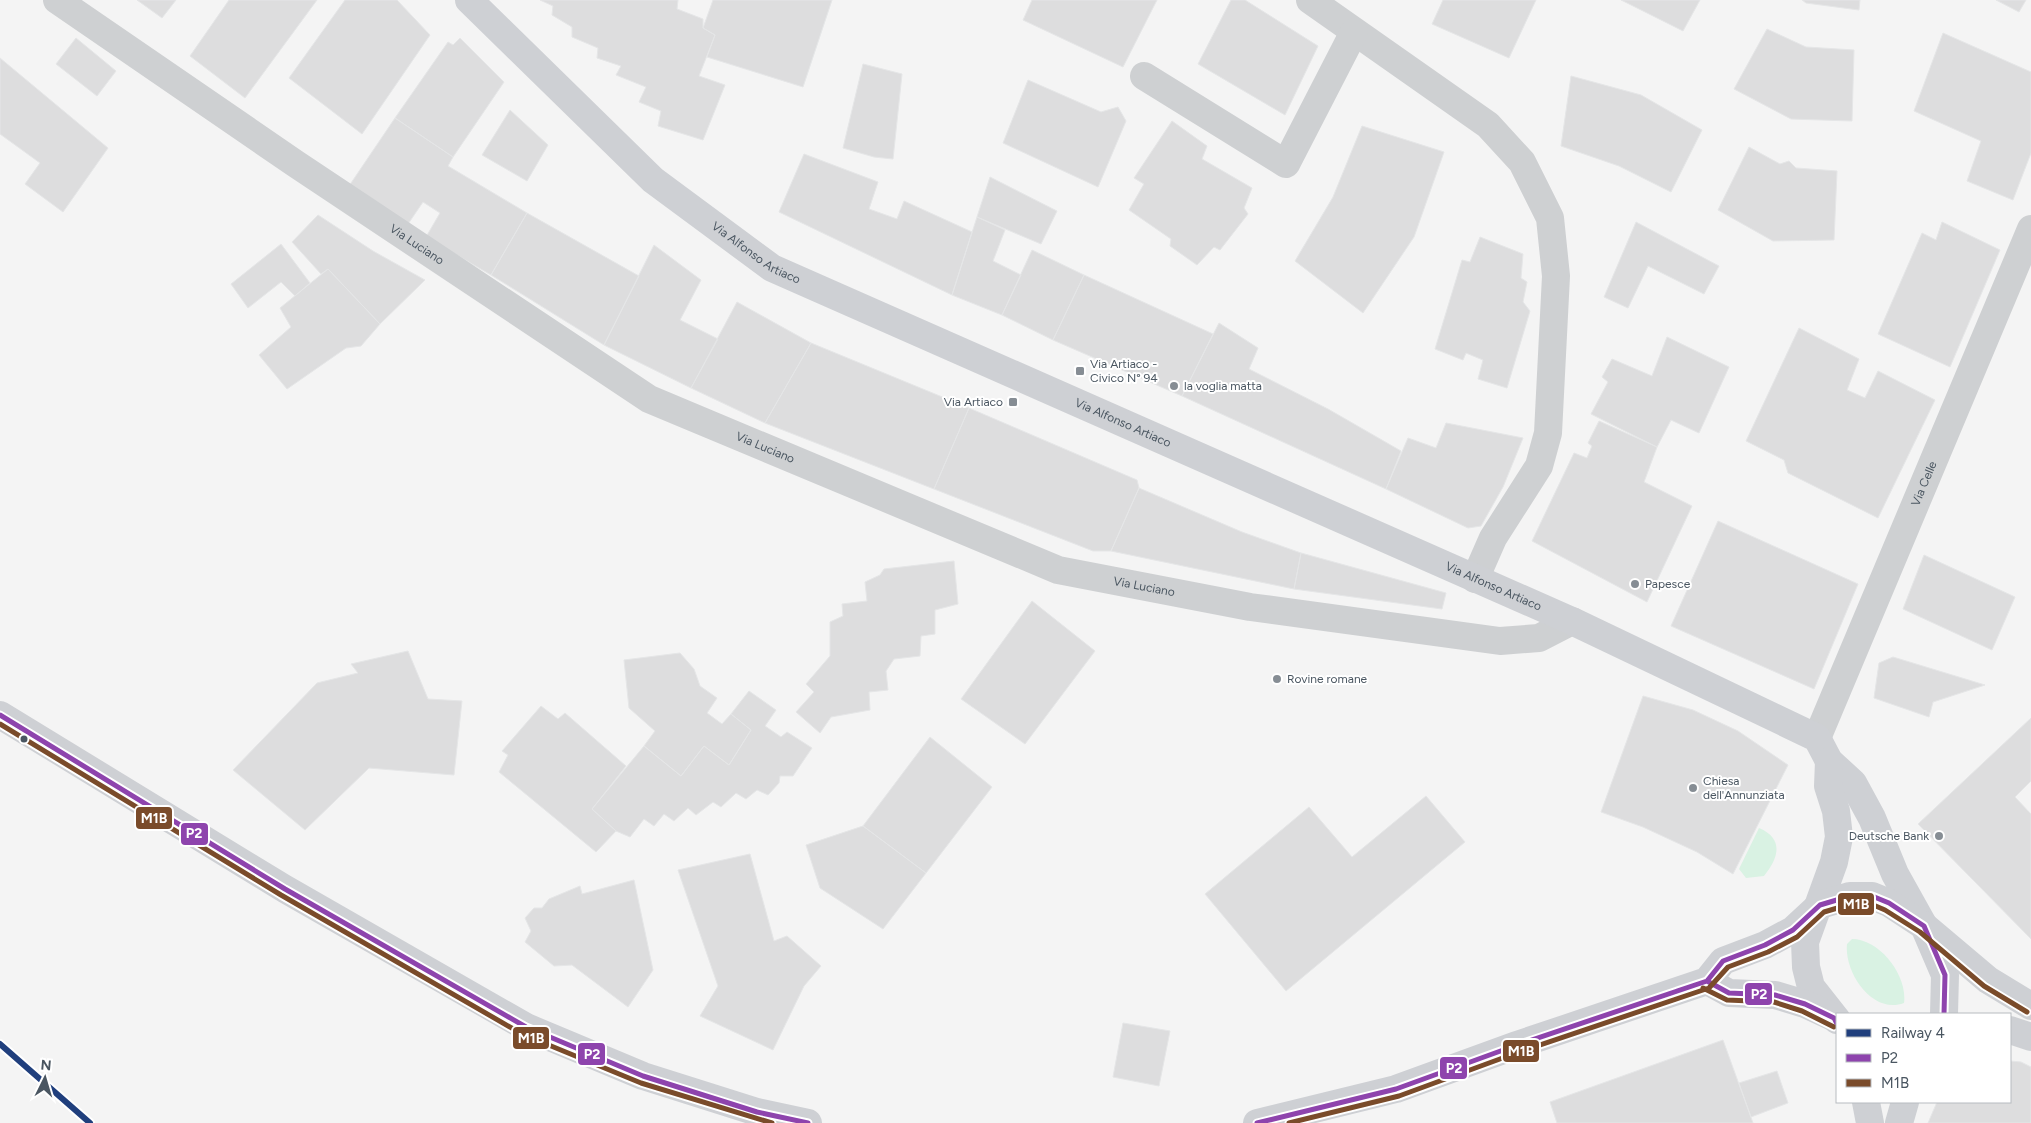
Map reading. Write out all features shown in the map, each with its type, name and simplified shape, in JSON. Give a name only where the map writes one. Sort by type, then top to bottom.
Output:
[{"type":"main road","name":"Via Alfonso Artiaco","points":[[469,0],[653,180],[772,268],[1572,621],[1823,750],[1853,782],[1872,818],[1895,874],[1924,926]]},
{"type":"main road","points":[[0,715],[285,889],[526,1027],[643,1076],[757,1112],[808,1123]]},
{"type":"main road","points":[[1823,750],[1828,786],[1836,811],[1839,837],[1834,862],[1805,942],[1806,967],[1811,987],[1836,1020]]},
{"type":"main road","points":[[1257,1123],[1396,1090],[1517,1045],[1707,982],[1724,961],[1765,945],[1793,930],[1820,905],[1850,896],[1872,896],[1889,903],[1924,926],[1988,980],[2031,1006]]},
{"type":"main road","points":[[1924,926],[1945,975],[1944,1013]]},
{"type":"main road","points":[[1707,982],[1729,993],[1775,995],[1805,1004],[1836,1020]]},
{"type":"main road","points":[[2011,1030],[2031,1037]]},
{"type":"main road","points":[[1866,1103],[1870,1123]]},
{"type":"main road","points":[[1899,1123],[1905,1103]]},
{"type":"street","name":"Via Luciano","points":[[56,0],[296,164],[649,399],[1058,570],[1250,607],[1500,641],[1539,638],[1572,621]]},
{"type":"street","points":[[1310,0],[1488,125],[1522,162],[1550,218],[1556,276],[1548,432],[1539,466],[1493,538],[1475,578]]},
{"type":"street","points":[[1144,76],[1286,164],[1354,32]]},
{"type":"street","name":"Via Celle","points":[[1823,750],[2031,229]]},
{"type":"green space","points":[[1759,828],[1773,838],[1777,850],[1773,863],[1764,876],[1746,878],[1739,869]]},
{"type":"green space","points":[[1852,939],[1872,945],[1890,961],[1902,982],[1904,1003],[1892,1005],[1881,1003],[1862,989],[1850,967],[1847,955],[1847,944]]},
{"type":"building","points":[[137,0],[176,0],[162,18]]},
{"type":"building","points":[[229,0],[317,0],[245,98],[190,56]]},
{"type":"building","points":[[345,0],[397,0],[430,35],[362,134],[289,78]]},
{"type":"building","points":[[540,0],[678,0],[677,9],[703,19],[703,28],[715,35],[699,76],[725,85],[703,140],[658,126],[661,111],[639,102],[646,87],[616,75],[621,66],[597,58],[598,48],[572,37],[572,27],[552,15],[553,6]]},
{"type":"building","points":[[713,0],[832,0],[803,87],[707,57],[715,35],[703,28]]},
{"type":"building","points":[[1032,0],[1157,0],[1123,67],[1023,20]]},
{"type":"building","points":[[1231,0],[1245,0],[1318,46],[1285,115],[1198,64]]},
{"type":"building","points":[[1443,0],[1536,0],[1509,58],[1432,24]]},
{"type":"building","points":[[1621,0],[1700,0],[1683,31]]},
{"type":"building","points":[[1802,0],[1860,0],[1859,10],[1806,3]]},
{"type":"building","points":[[1996,0],[2026,0],[2019,12]]},
{"type":"building","points":[[1767,29],[1806,47],[1854,50],[1852,121],[1791,119],[1734,89]]},
{"type":"building","points":[[1943,33],[2031,72],[2031,153],[2013,200],[1967,181],[1981,141],[1914,111]]},
{"type":"building","points":[[76,38],[116,71],[97,96],[56,64]]},
{"type":"building","points":[[460,38],[504,82],[453,157],[395,118],[448,42],[453,45]]},
{"type":"building","points":[[0,58],[108,148],[63,212],[25,184],[40,163],[0,134]]},
{"type":"building","points":[[863,64],[902,74],[893,159],[874,157],[843,148]]},
{"type":"building","points":[[1571,76],[1641,95],[1702,130],[1671,192],[1619,166],[1561,146]]},
{"type":"building","points":[[1028,80],[1101,112],[1118,107],[1126,121],[1098,187],[1003,143]]},
{"type":"building","points":[[510,110],[548,145],[527,181],[482,155]]},
{"type":"building","points":[[395,118],[453,157],[448,166],[527,213],[491,275],[426,237],[440,213],[423,202],[408,224],[349,186]]},
{"type":"building","points":[[1172,121],[1207,146],[1202,159],[1252,188],[1244,208],[1248,214],[1220,250],[1214,247],[1197,265],[1170,246],[1171,239],[1129,210],[1144,184],[1134,178]]},
{"type":"building","points":[[1362,126],[1444,152],[1414,237],[1363,313],[1295,261],[1333,197]]},
{"type":"building","points":[[1749,147],[1780,164],[1789,161],[1796,168],[1837,171],[1834,240],[1773,241],[1718,210]]},
{"type":"building","points":[[804,154],[878,182],[869,209],[897,219],[904,201],[972,232],[952,295],[779,212]]},
{"type":"building","points":[[990,177],[1057,211],[1041,244],[977,217]]},
{"type":"building","points":[[527,213],[639,276],[604,345],[491,275]]},
{"type":"building","points":[[318,215],[373,251],[425,280],[380,324],[328,269],[321,274],[292,242]]},
{"type":"building","points":[[977,217],[1005,230],[993,261],[1021,275],[1002,315],[952,295]]},
{"type":"building","points":[[1636,222],[1719,266],[1704,294],[1648,266],[1628,308],[1604,297]]},
{"type":"building","points":[[1942,222],[2000,250],[1950,367],[1878,334],[1922,233],[1936,240]]},
{"type":"building","points":[[1480,237],[1523,254],[1521,278],[1527,282],[1523,302],[1530,311],[1507,388],[1478,379],[1483,360],[1466,353],[1463,360],[1435,349],[1462,260],[1470,262]]},
{"type":"building","points":[[281,244],[310,283],[295,296],[281,282],[248,308],[231,284]]},
{"type":"building","points":[[654,245],[701,280],[680,320],[718,339],[691,388],[604,345]]},
{"type":"building","points":[[1032,250],[1084,275],[1053,340],[1002,315]]},
{"type":"building","points":[[328,269],[380,324],[361,346],[346,348],[287,389],[259,355],[291,327],[280,308]]},
{"type":"building","points":[[1084,275],[1213,334],[1182,396],[1053,340]]},
{"type":"building","points":[[737,302],[811,343],[765,423],[691,388]]},
{"type":"building","points":[[1219,323],[1258,348],[1249,369],[1328,409],[1401,451],[1386,489],[1182,396]]},
{"type":"building","points":[[1799,328],[1859,359],[1847,390],[1865,398],[1878,371],[1935,400],[1878,518],[1788,473],[1784,460],[1746,441]]},
{"type":"building","points":[[1667,337],[1729,367],[1699,433],[1671,420],[1657,447],[1591,414],[1608,382],[1602,377],[1612,359],[1652,376]]},
{"type":"building","points":[[811,343],[969,408],[934,489],[765,423]]},
{"type":"building","points":[[969,408],[1137,480],[1139,488],[1111,551],[1093,551],[934,489]]},
{"type":"building","points":[[1599,421],[1657,447],[1644,482],[1692,506],[1647,602],[1532,541],[1574,453],[1587,458],[1592,446],[1588,443]]},
{"type":"building","points":[[1446,423],[1523,438],[1503,487],[1481,526],[1468,528],[1386,489],[1408,438],[1436,448]]},
{"type":"building","points":[[1139,488],[1242,532],[1301,553],[1294,589],[1111,551]]},
{"type":"building","points":[[1718,521],[1858,584],[1814,689],[1671,626]]},
{"type":"building","points":[[1301,553],[1446,593],[1442,609],[1294,589]]},
{"type":"building","points":[[1924,555],[2015,597],[1992,650],[1903,609]]},
{"type":"building","points":[[954,561],[958,604],[935,610],[935,634],[921,636],[920,656],[894,659],[886,671],[888,690],[869,692],[870,710],[831,717],[820,733],[796,712],[814,692],[806,684],[830,656],[830,622],[843,616],[842,604],[867,601],[865,582],[880,575],[884,569]]},
{"type":"building","points":[[1032,601],[1095,651],[1025,744],[961,699]]},
{"type":"building","points":[[408,651],[428,699],[462,701],[454,775],[369,768],[305,830],[233,770],[317,683],[358,673],[351,664]]},
{"type":"building","points":[[680,653],[694,669],[700,686],[717,698],[707,713],[722,724],[731,714],[751,730],[729,765],[704,746],[681,776],[644,746],[655,731],[629,708],[624,660]]},
{"type":"building","points":[[1893,657],[1985,685],[1933,702],[1929,717],[1874,698],[1879,663]]},
{"type":"building","points":[[749,691],[776,710],[765,726],[781,737],[787,732],[812,748],[793,776],[780,776],[779,783],[768,795],[757,790],[746,799],[736,793],[721,807],[713,802],[696,815],[688,808],[674,821],[664,814],[654,826],[644,819],[630,837],[616,831],[592,809],[644,746],[681,776],[704,746],[729,765],[751,730],[731,714]]},
{"type":"building","name":"Chiesa dell'Annunziata","points":[[1643,696],[1693,710],[1738,731],[1788,765],[1733,874],[1697,852],[1643,827],[1601,812]]},
{"type":"building","points":[[541,706],[558,719],[565,713],[626,766],[592,809],[616,831],[596,852],[499,772],[508,755],[502,751]]},
{"type":"building","points":[[2031,718],[2031,781],[2015,797],[2031,814],[2031,939],[1918,824]]},
{"type":"building","points":[[930,737],[992,787],[926,873],[863,826]]},
{"type":"building","points":[[1426,796],[1465,842],[1286,991],[1205,894],[1309,807],[1352,857]]},
{"type":"building","points":[[863,826],[926,873],[883,929],[820,888],[806,845]]},
{"type":"building","points":[[750,854],[774,941],[787,936],[821,966],[804,986],[773,1050],[700,1016],[718,986],[678,870]]},
{"type":"building","points":[[634,880],[653,970],[628,1007],[572,965],[554,966],[525,942],[531,931],[525,918],[534,908],[542,908],[549,899],[580,886],[582,894]]},
{"type":"building","points":[[1123,1023],[1170,1031],[1159,1086],[1113,1077]]},
{"type":"building","points":[[1723,1040],[1753,1123],[1557,1123],[1550,1102]]},
{"type":"building","points":[[2011,1061],[2021,1062],[2031,1067],[2031,1123],[1928,1123],[1937,1103],[2011,1103]]},
{"type":"building","points":[[1777,1071],[1788,1103],[1751,1117],[1739,1083]]},
{"type":"rail line","name":"4","points":[[0,1044],[90,1123]]},
{"type":"transit line","name":"P2","points":[[0,715],[285,889],[526,1027],[643,1076],[757,1112],[808,1123]]},
{"type":"transit line","name":"M1B","points":[[0,724],[281,895],[522,1034],[641,1083],[772,1123]]},
{"type":"transit line","name":"P2","points":[[1257,1123],[1396,1089],[1517,1045],[1707,981],[1723,961],[1765,945],[1793,930],[1820,905],[1850,896],[1872,896],[1889,903],[1924,926],[1945,975],[1944,1013]]},
{"type":"transit line","name":"M1B","points":[[1289,1123],[1399,1096],[1519,1052],[1709,988],[1728,967],[1768,952],[1797,937],[1824,912],[1851,904],[1871,904],[1885,910],[1920,932],[1984,986],[2027,1012]]},
{"type":"transit line","name":"P2","points":[[1677,991],[1707,981],[1729,993],[1775,995],[1805,1004],[1834,1018],[1836,1022]]},
{"type":"transit line","name":"M1B","points":[[1703,988],[1727,1000],[1774,1002],[1802,1011],[1834,1027]]},
{"type":"place","name":"Via Artiaco - Civico N° 94","points":[[1080,371]]},
{"type":"place","name":"la voglia matta","points":[[1174,386]]},
{"type":"place","name":"Via Artiaco","points":[[1013,402]]},
{"type":"place","name":"Papesce","points":[[1635,584]]},
{"type":"place","name":"Rovine romane","points":[[1277,679]]},
{"type":"place","name":"Chiesa dell'Annunziata","points":[[1693,788]]},
{"type":"place","name":"Deutsche Bank","points":[[1939,836]]}]
